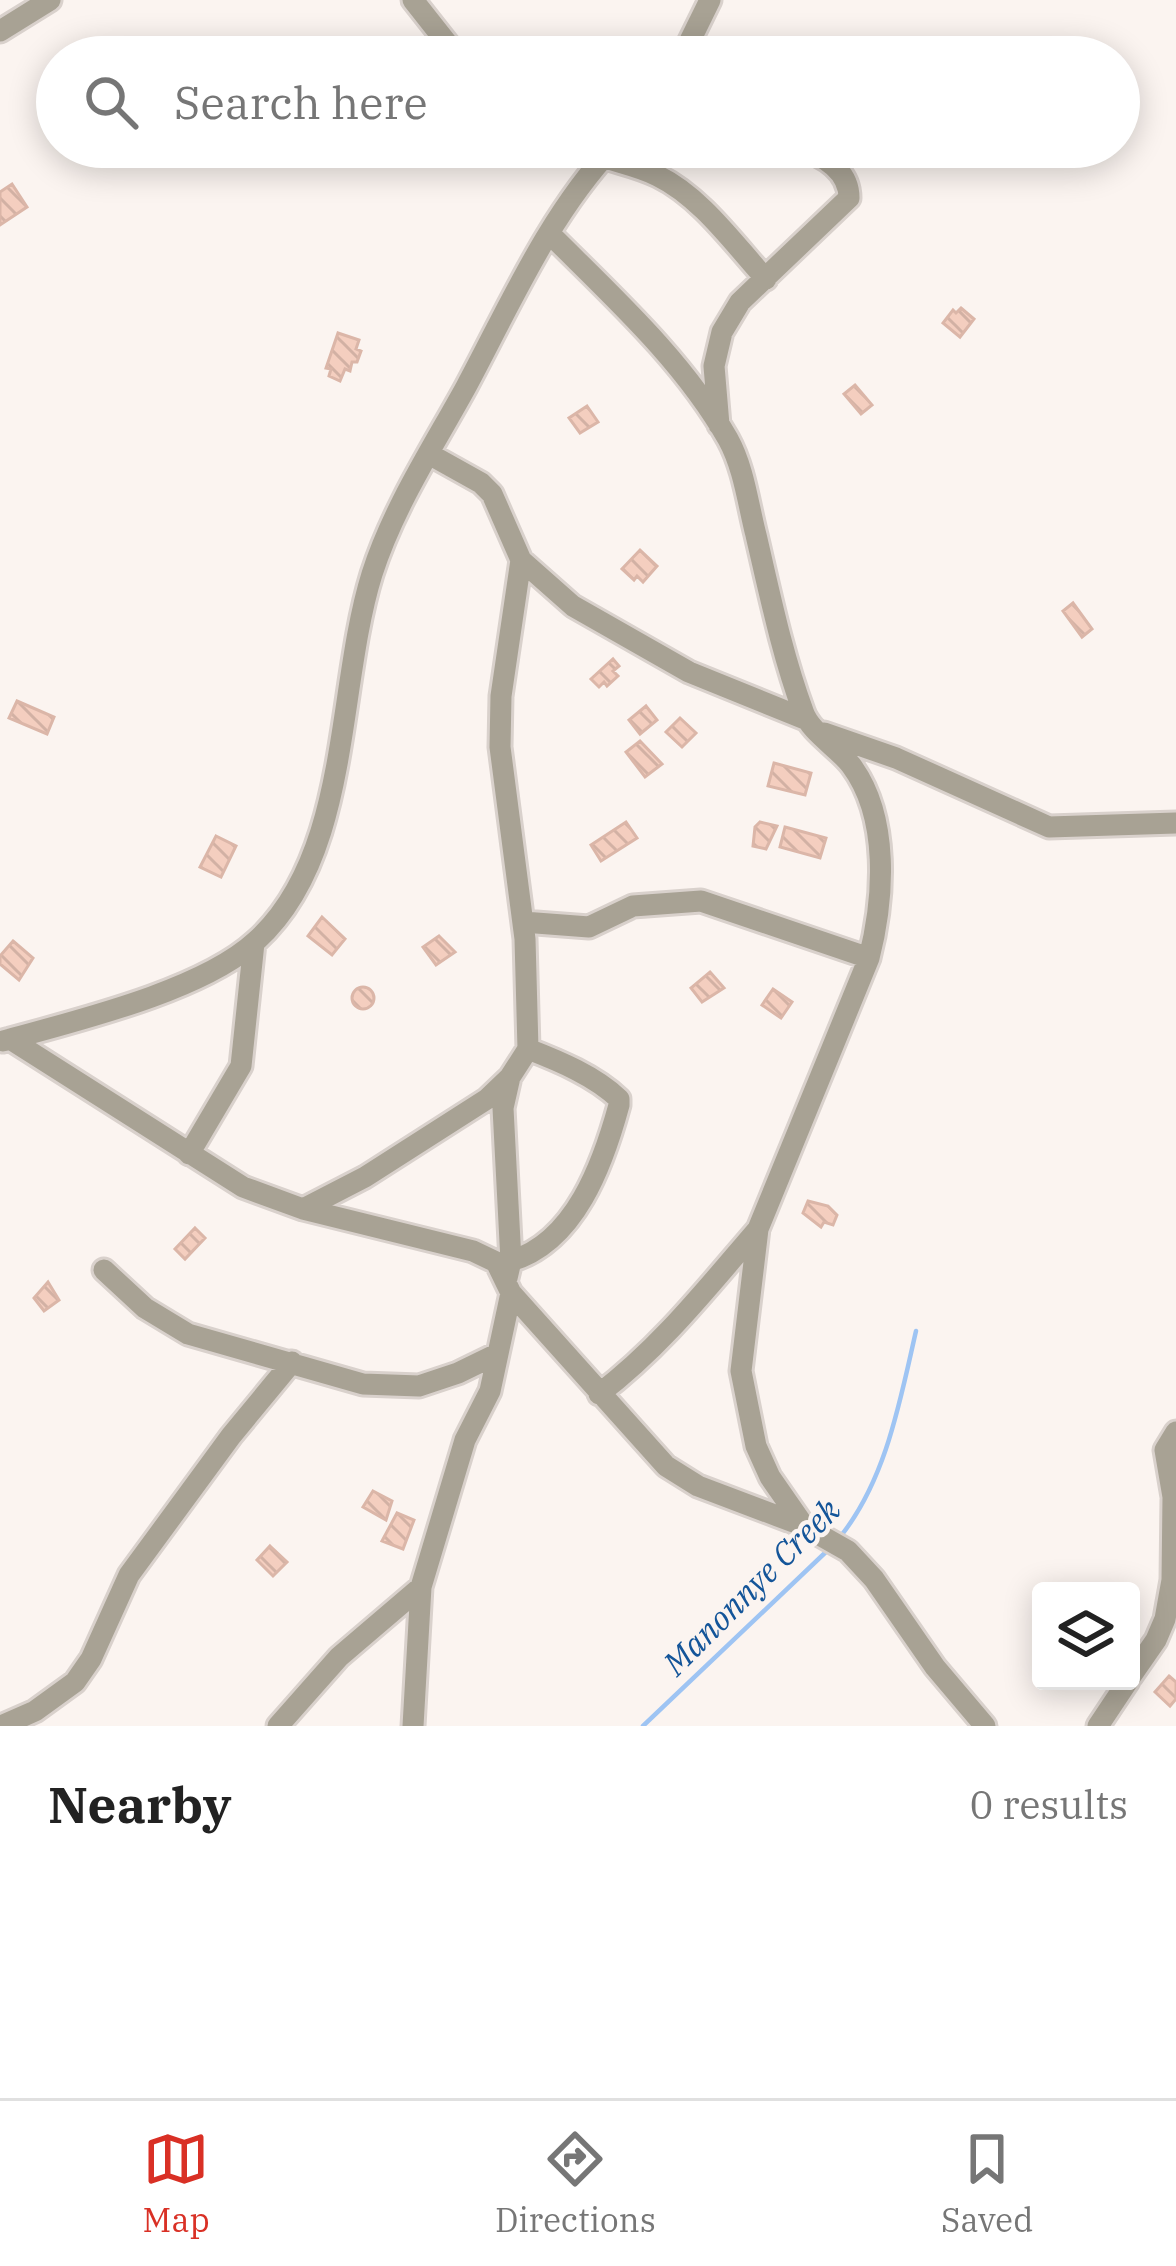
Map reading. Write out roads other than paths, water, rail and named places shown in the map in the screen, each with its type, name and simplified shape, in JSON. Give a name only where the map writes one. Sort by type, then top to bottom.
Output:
[{"type":"street","points":[[0,31],[50,0]]},
{"type":"street","points":[[412,0],[441,36]]},
{"type":"street","points":[[692,36],[710,0]]},
{"type":"street","points":[[5,1041],[189,980],[254,943],[291,899],[320,840],[372,575],[384,540],[549,233],[596,168]]},
{"type":"street","points":[[641,168],[682,192],[766,279]]},
{"type":"street","points":[[719,428],[714,366],[722,332],[740,302],[850,198],[850,188],[837,168]]},
{"type":"street","points":[[549,233],[650,334],[719,428],[741,472],[779,638],[811,725],[852,766],[878,835],[879,919],[868,958],[758,1229],[694,1307],[638,1365],[599,1394]]},
{"type":"street","points":[[429,454],[492,494],[521,560],[573,606],[689,672],[1048,827],[1176,823]]},
{"type":"street","points":[[303,1209],[365,1177],[488,1099],[528,1049],[523,922],[500,747],[501,696],[521,560]]},
{"type":"street","points":[[523,922],[589,927],[633,906],[701,901],[868,958]]},
{"type":"street","points":[[189,1154],[241,1066],[254,943]]},
{"type":"street","points":[[5,1041],[243,1186],[303,1209],[473,1251],[496,1262],[599,1394],[666,1466],[698,1486],[803,1526],[848,1551],[985,1726]]},
{"type":"street","points":[[510,1277],[573,1213],[597,1175],[619,1106],[612,1092],[562,1062],[528,1049]]},
{"type":"street","points":[[413,1726],[421,1587],[465,1440],[490,1391],[510,1277],[503,1108],[510,1077]]},
{"type":"street","points":[[758,1229],[743,1387],[756,1446],[770,1477],[803,1526]]},
{"type":"street","points":[[104,1270],[167,1324],[188,1334],[363,1384],[419,1386],[496,1354]]},
{"type":"street","points":[[2,1726],[34,1711],[75,1682],[92,1659],[129,1575],[292,1362]]},
{"type":"street","points":[[1140,1663],[1156,1640],[1172,1580],[1173,1497],[1166,1450],[1176,1432]]},
{"type":"street","points":[[278,1726],[339,1657],[421,1587]]},
{"type":"street","points":[[1156,1640],[1176,1654]]},
{"type":"street","points":[[1098,1726],[1121,1690]]},
{"type":"waterway","name":"Manonnye Creek","points":[[840,1537],[880,1465],[916,1331]]},
{"type":"waterway","name":"Manonnye Creek","points":[[643,1726],[828,1550]]}]
